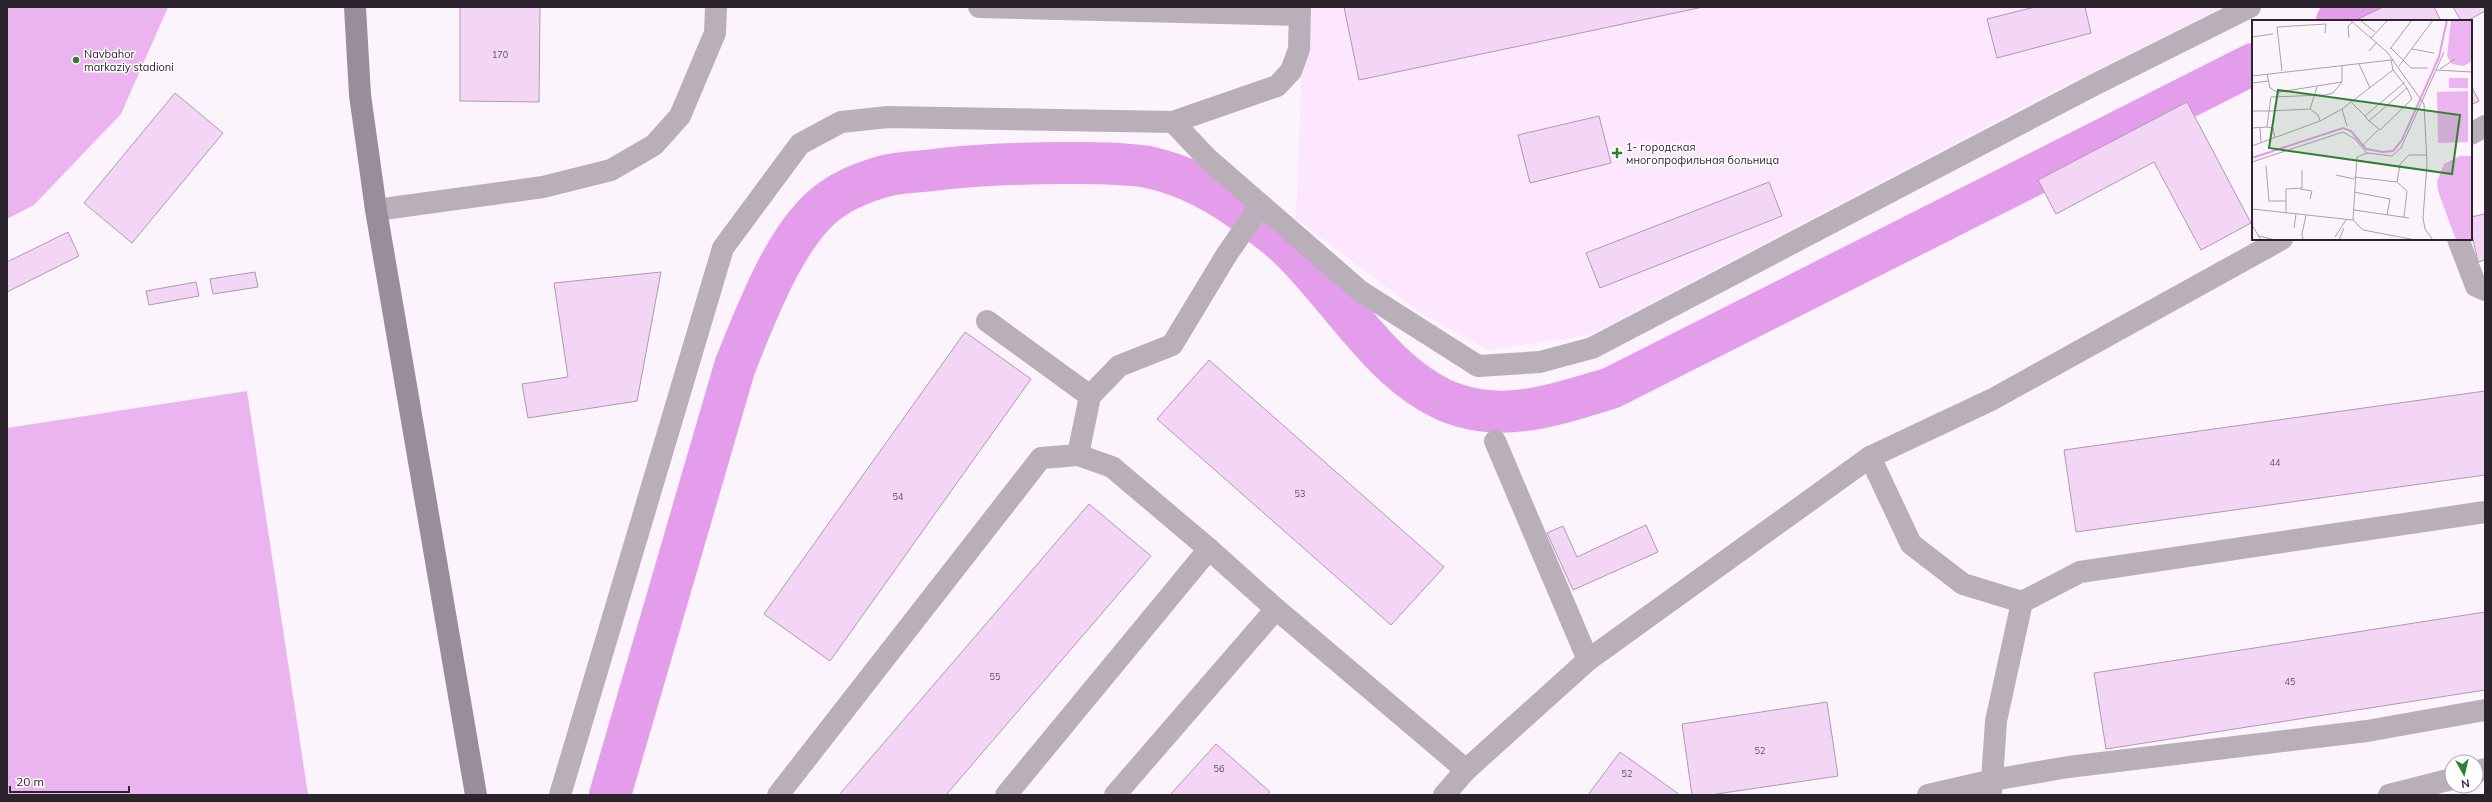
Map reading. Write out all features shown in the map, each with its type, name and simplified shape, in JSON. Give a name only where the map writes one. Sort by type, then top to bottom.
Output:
[{"type":"street","points":[[355,7],[360,96],[376,210],[476,795]]},
{"type":"street","points":[[376,210],[543,187],[610,170],[654,145],[680,116],[715,33],[716,7]]},
{"type":"street","points":[[560,795],[723,248],[800,144],[841,122],[888,117],[1174,122],[1276,86],[1291,71],[1299,50],[1299,11],[979,7]]},
{"type":"street","points":[[1174,122],[1207,158],[1360,291],[1478,366],[1540,362],[1592,348],[2092,86],[2250,7]]},
{"type":"street","points":[[2472,133],[2485,126]]},
{"type":"street","points":[[1078,455],[1090,396],[1119,366],[1172,345],[1227,254],[1261,205]]},
{"type":"street","points":[[1444,795],[1466,770],[1588,660],[1870,457],[1993,399],[2280,240]]},
{"type":"street","points":[[2458,240],[2476,286],[2485,290]]},
{"type":"street","points":[[987,321],[1090,396]]},
{"type":"street","points":[[1495,441],[1588,660]]},
{"type":"street","points":[[778,795],[1041,458],[1078,455],[1112,467],[1209,549],[1276,609],[1466,770]]},
{"type":"street","points":[[1870,457],[1911,544],[1963,584],[2022,602],[2080,572],[2485,512]]},
{"type":"street","points":[[1006,795],[1209,549]]},
{"type":"street","points":[[1992,788],[1996,721],[2022,602]]},
{"type":"street","points":[[1115,795],[1276,609]]},
{"type":"street","points":[[1928,795],[1992,788],[2068,767],[2367,731],[2485,710]]},
{"type":"street","points":[[2390,795],[2444,781]]},
{"type":"shaded area","name":"Navbahor markaziy stadioni","points":[[7,7],[168,7],[121,114],[34,205],[7,219]]},
{"type":"shaded area","name":"1- городская многопрофильная больница","points":[[1304,7],[2222,7],[2060,88],[1590,335],[1488,350],[1422,314],[1296,219]]},
{"type":"shaded area","points":[[247,391],[308,795],[7,795],[7,428]]},
{"type":"building","points":[[460,7],[540,7],[539,102],[460,101]]},
{"type":"building","points":[[1344,7],[1703,7],[1359,80]]},
{"type":"building","points":[[2035,7],[2085,7],[2091,33],[1997,58],[1987,19]]},
{"type":"building","points":[[2383,7],[2434,7],[2440,20],[2356,20]]},
{"type":"building","points":[[2453,7],[2485,7],[2485,11],[2469,20],[2460,20]]},
{"type":"building","points":[[2472,87],[2479,101],[2472,104]]},
{"type":"building","points":[[175,93],[223,133],[132,243],[84,203]]},
{"type":"building","points":[[2187,102],[2251,223],[2201,250],[2154,162],[2056,214],[2038,180]]},
{"type":"building","points":[[1599,116],[1611,163],[1530,183],[1518,135]]},
{"type":"building","points":[[1769,182],[1782,216],[1600,288],[1586,253]]},
{"type":"building","points":[[2485,214],[2485,260],[2478,262],[2472,235],[2472,217]]},
{"type":"building","points":[[68,232],[79,256],[7,292],[7,262]]},
{"type":"building","points":[[255,272],[258,287],[213,294],[210,279]]},
{"type":"building","points":[[661,272],[637,401],[528,418],[522,384],[568,377],[554,283]]},
{"type":"building","points":[[196,282],[199,296],[149,305],[146,291]]},
{"type":"building","points":[[965,332],[1031,379],[830,661],[764,614]]},
{"type":"building","points":[[1209,360],[1444,567],[1391,625],[1157,419]]},
{"type":"building","points":[[2485,391],[2485,475],[2076,532],[2064,450]]},
{"type":"building","points":[[1089,504],[1151,556],[946,795],[839,795]]},
{"type":"building","points":[[1646,525],[1658,552],[1573,590],[1547,533],[1563,526],[1577,557]]},
{"type":"building","points":[[2485,612],[2485,690],[2106,749],[2094,673]]},
{"type":"building","points":[[1827,702],[1838,776],[1710,795],[1692,795],[1682,724]]},
{"type":"building","points":[[1216,744],[1270,792],[1267,795],[1170,795]]},
{"type":"building","points":[[1620,752],[1680,795],[1588,795]]},
{"type":"waterway","points":[[2339,20],[2365,7]]},
{"type":"waterway","points":[[610,795],[735,366],[762,300],[786,253],[800,232],[815,214],[843,192],[885,176],[968,166],[1082,163],[1120,164],[1162,170],[1214,192],[1278,238],[1306,265],[1362,332],[1382,353],[1402,373],[1425,389],[1449,402],[1470,408],[1490,411],[1510,411],[1551,405],[1611,388],[2252,65]]},
{"type":"place","name":"Navbahor markaziy stadioni","points":[[76,60]]},
{"type":"place","name":"1- городская многопрофильная больница","points":[[1617,153]]}]
